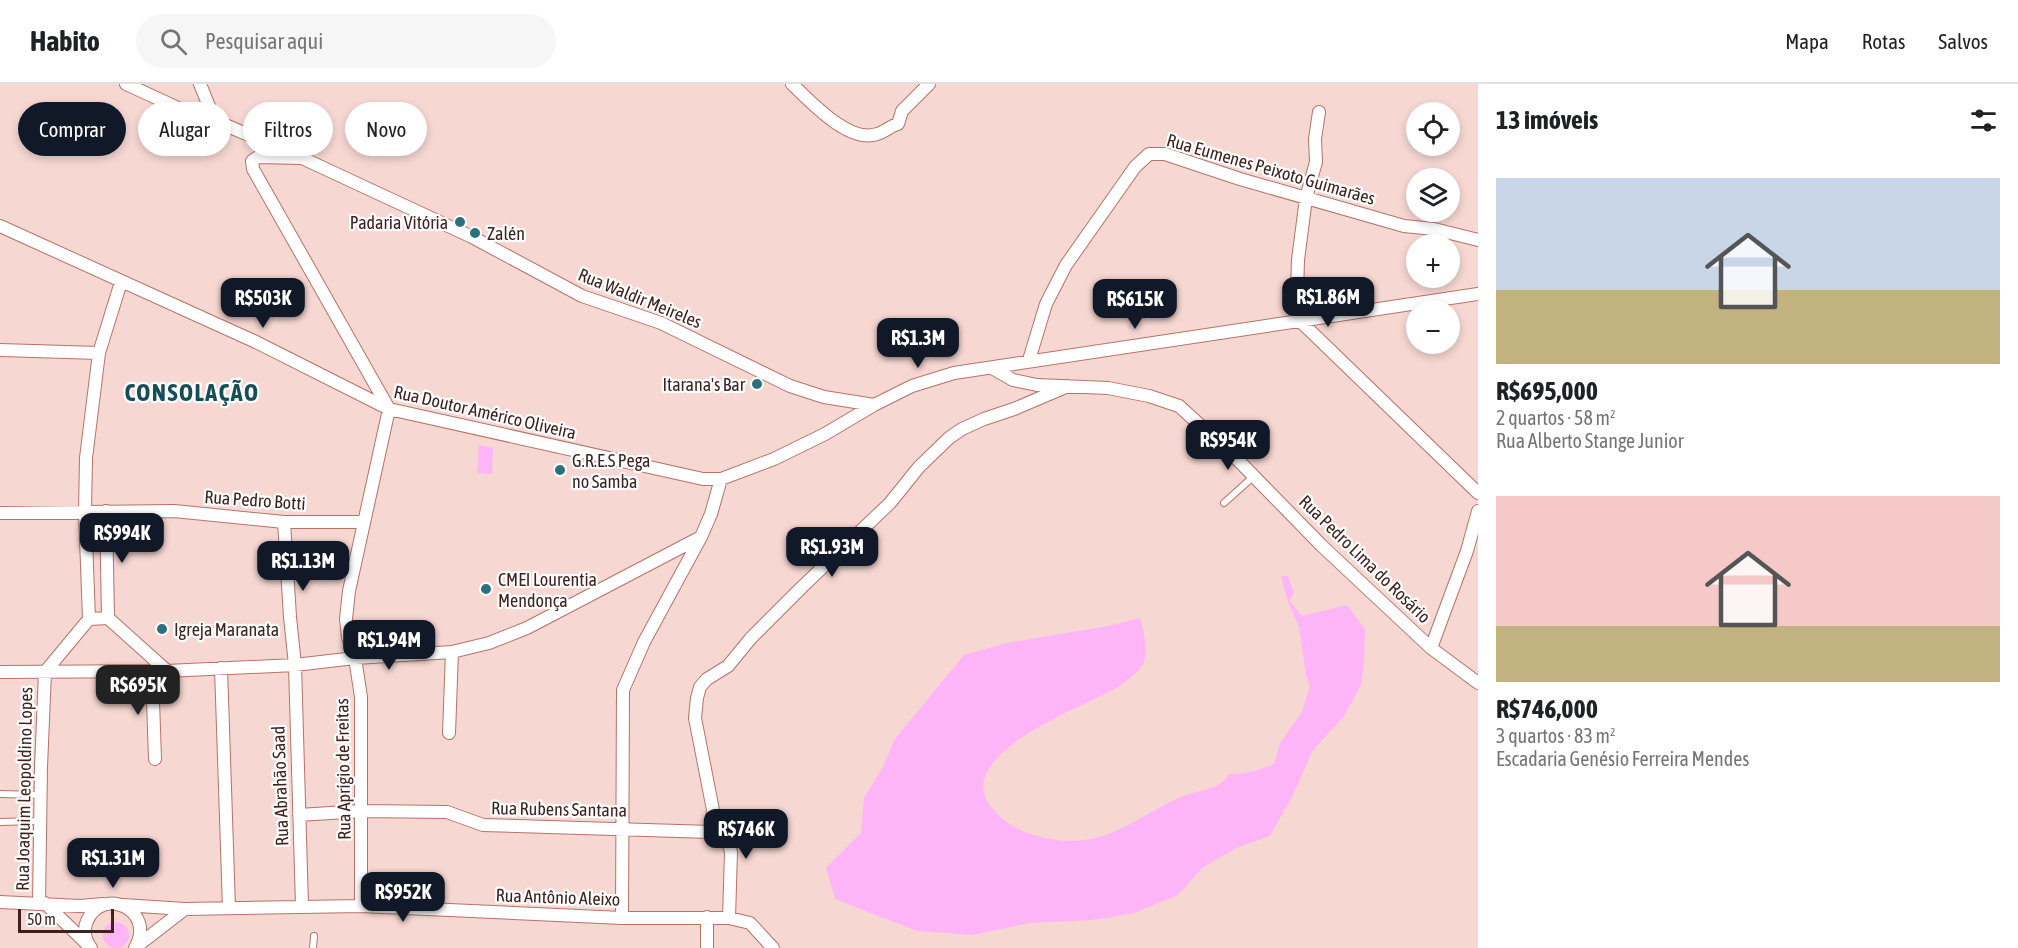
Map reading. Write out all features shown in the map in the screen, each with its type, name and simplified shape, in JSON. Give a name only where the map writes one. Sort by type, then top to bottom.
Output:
[{"type":"street","name":"Rua Waldir Meireles","points":[[126,84],[165,102]]},
{"type":"street","points":[[200,84],[207,102]]},
{"type":"street","points":[[792,84],[817,108],[844,128],[862,135],[877,134],[898,124],[902,111],[930,84]]},
{"type":"street","points":[[1318,112],[1315,139],[1316,162],[1306,198],[1298,260],[1299,320],[1478,493]]},
{"type":"street","name":"Rua Waldir Meireles","points":[[231,128],[472,237],[582,296],[661,322],[790,386],[832,399],[874,405]]},
{"type":"street","name":"Rua Eumenes Peixoto Guimarães","points":[[1029,360],[1046,304],[1066,265],[1125,182],[1149,154],[1164,154],[1240,179],[1404,226],[1434,229],[1478,240]]},
{"type":"street","name":"Rua Waldir Meireles","points":[[302,158],[258,157],[252,161],[253,168],[389,409]]},
{"type":"street","name":"Rua Doutor Américo Oliveira","points":[[0,226],[256,342],[389,409],[703,479],[721,479],[774,459],[912,386],[954,373],[1478,294]]},
{"type":"street","points":[[121,282],[99,353],[87,458],[85,512],[89,619],[108,618],[167,671]]},
{"type":"street","points":[[0,350],[99,353]]},
{"type":"street","name":"Rua Pedro Lima do Rosário","points":[[992,368],[1013,380],[1037,385],[1119,390],[1149,396],[1179,406],[1254,476],[1322,546],[1431,648],[1478,683]]},
{"type":"street","points":[[729,918],[731,852],[723,835],[711,832],[713,810],[695,718],[700,687],[707,679],[728,666],[751,638],[890,503],[919,467],[949,438],[973,424],[1068,386]]},
{"type":"street","name":"Rua Aprígio de Freitas","points":[[362,906],[361,697],[346,620],[349,591],[363,522],[389,409]]},
{"type":"street","points":[[622,918],[623,690],[644,642],[701,537],[711,514],[721,479]]},
{"type":"street","points":[[105,511],[108,618]]},
{"type":"street","name":"Rua Pedro Botti","points":[[0,513],[174,511],[284,522],[363,522]]},
{"type":"street","points":[[1431,648],[1472,547],[1478,511]]},
{"type":"street","name":"Rua Abrahão Saad","points":[[284,522],[295,665],[302,906]]},
{"type":"street","points":[[0,672],[167,671],[295,665],[355,658],[452,652],[489,643],[527,628],[701,537]]},
{"type":"street","name":"Rua Joaquim Leopoldino Lopes","points":[[42,903],[40,821],[45,672],[89,619]]},
{"type":"street","points":[[449,733],[452,652]]},
{"type":"street","points":[[221,668],[229,908]]},
{"type":"street","points":[[152,671],[155,759]]},
{"type":"street","name":"Rua Rubens Santana","points":[[299,815],[362,811],[447,812],[483,825],[711,832]]},
{"type":"street","points":[[0,902],[80,906],[107,904]]},
{"type":"street","points":[[42,903],[90,946]]},
{"type":"street","points":[[90,946],[85,935],[90,915],[97,908],[107,904]]},
{"type":"street","name":"Rua Antônio Aleixo","points":[[107,904],[185,909],[362,906],[622,918],[729,918],[750,923],[773,948]]},
{"type":"street","points":[[123,905],[138,918],[141,928],[140,938],[135,947]]},
{"type":"street","points":[[135,947],[185,909]]},
{"type":"street","points":[[707,917],[707,948]]},
{"type":"lane","points":[[1224,503],[1254,476]]},
{"type":"lane","points":[[0,794],[41,795]]},
{"type":"lane","points":[[0,822],[40,821]]},
{"type":"lane","points":[[313,948],[314,936]]},
{"type":"shaded area","points":[[479,445],[493,448],[492,474],[477,473]]},
{"type":"shaded area","points":[[1281,576],[1288,576],[1294,593],[1289,600],[1302,616],[1347,605],[1365,629],[1364,662],[1361,685],[1344,716],[1313,750],[1292,797],[1270,836],[1236,848],[1202,868],[1178,895],[1134,913],[1093,920],[1030,923],[973,935],[917,931],[835,899],[826,868],[861,833],[864,798],[883,767],[895,739],[964,655],[1007,643],[1108,626],[1140,618],[1146,652],[1143,665],[1139,670],[1113,690],[1027,734],[1005,750],[990,767],[983,785],[989,804],[1006,821],[1033,835],[1063,841],[1099,837],[1131,824],[1181,797],[1216,786],[1229,774],[1252,772],[1274,764],[1280,743],[1302,712],[1310,686],[1306,675],[1299,627],[1288,602]]},
{"type":"shaded area","points":[[116,922],[125,926],[129,935],[125,944],[116,948],[107,944],[103,935],[107,926]]},
{"type":"place","name":"Padaria Vitória","points":[[460,222]]},
{"type":"place","name":"Zalén","points":[[475,233]]},
{"type":"place","name":"Itarana's Bar","points":[[757,384]]},
{"type":"place","name":"G.R.E.S Pega no Samba","points":[[560,470]]},
{"type":"place","name":"CMEI Lourentia Mendonça","points":[[486,589]]},
{"type":"place","name":"Igreja Maranata","points":[[162,629]]},
{"type":"district","name":"CONSOLAÇÃO","points":[[192,392]]}]
